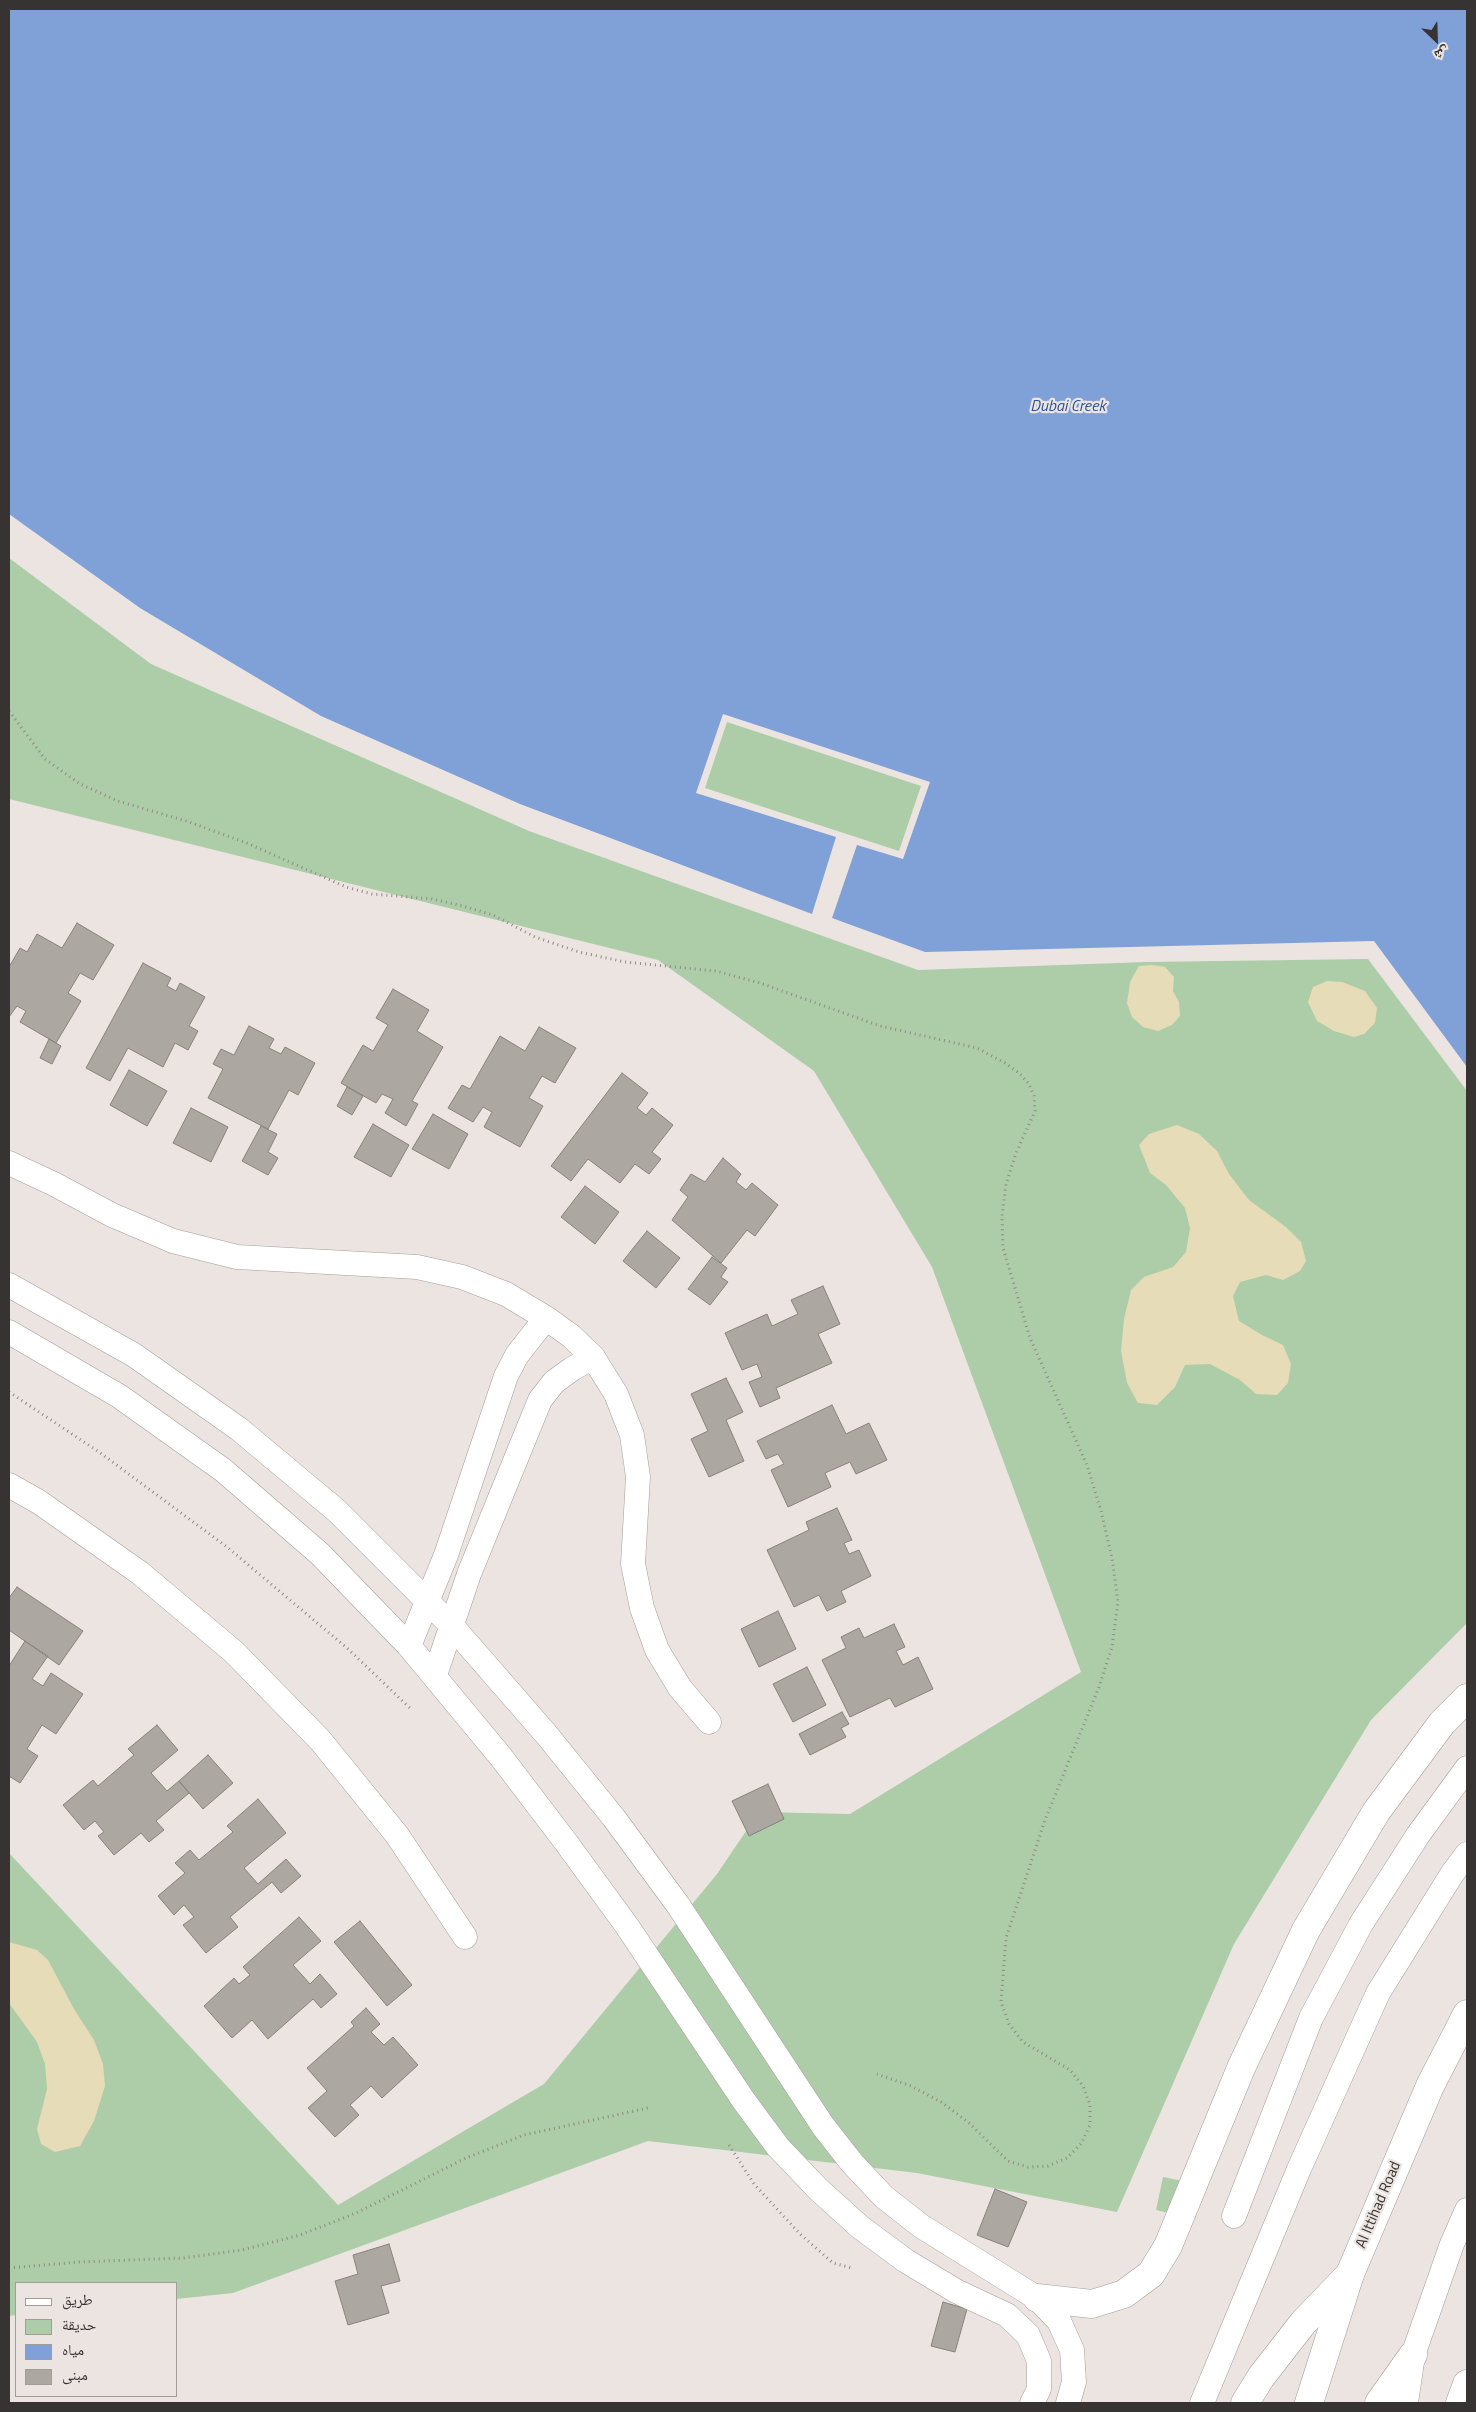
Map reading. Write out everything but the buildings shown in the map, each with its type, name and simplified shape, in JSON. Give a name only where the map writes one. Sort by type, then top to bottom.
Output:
[{"type":"main road","points":[[1037,2298],[1092,2304],[1124,2294],[1150,2274],[1168,2246],[1241,2068],[1306,1930],[1376,1812],[1442,1723],[1467,1698]]},
{"type":"main road","name":"Al Ittihad Road","points":[[1309,2403],[1350,2274],[1430,2086],[1467,2014]]},
{"type":"main road","points":[[1245,2403],[1261,2377],[1303,2323],[1350,2274]]},
{"type":"main road","points":[[1379,2403],[1413,2355]]},
{"type":"main road","points":[[1460,2403],[1467,2384]]},
{"type":"lane","points":[[9,1163],[54,1184],[112,1215],[173,1241],[237,1257],[302,1262],[370,1264],[426,1269],[462,1277],[497,1290],[546,1318],[571,1336],[594,1357],[616,1394],[632,1435],[638,1477],[633,1564],[642,1608],[658,1650],[680,1688],[709,1722]]},
{"type":"lane","points":[[9,1285],[134,1355],[239,1428],[337,1511],[452,1626],[546,1734],[614,1818],[678,1905],[823,2126],[852,2163],[884,2197],[921,2226],[1037,2298],[1059,2321],[1072,2350],[1074,2382],[1068,2403]]},
{"type":"lane","points":[[409,1646],[446,1555],[506,1376],[517,1355],[546,1318]]},
{"type":"lane","points":[[9,1332],[119,1396],[224,1470],[320,1554],[409,1646],[435,1675],[501,1757],[627,1926],[744,2101],[778,2147],[818,2189],[860,2227],[906,2261],[956,2291],[1007,2315],[1028,2335],[1039,2361],[1039,2389],[1032,2403]]},
{"type":"lane","points":[[435,1675],[469,1574],[540,1400],[554,1382],[572,1368],[594,1357]]},
{"type":"lane","points":[[9,1485],[39,1502],[140,1573],[234,1652],[320,1740],[344,1769],[397,1835],[464,1938]]},
{"type":"lane","points":[[1234,2216],[1311,2018],[1361,1924],[1418,1834],[1467,1768]]},
{"type":"lane","points":[[1202,2403],[1299,2168],[1378,1994],[1452,1874],[1467,1854]]},
{"type":"lane","points":[[1406,2403],[1413,2355],[1452,2244],[1467,2210]]},
{"type":"path","points":[[9,711],[18,726],[46,759],[80,784],[118,801],[186,821],[247,843],[338,884],[372,894],[432,899],[463,906],[493,915],[535,937],[579,952],[625,962],[716,971],[760,983],[880,1026],[977,1048],[1006,1063],[1020,1073],[1028,1084],[1034,1096],[1035,1111],[1016,1153],[1006,1184],[1002,1216],[1003,1248],[1030,1338],[1087,1465],[1110,1548],[1118,1602],[1112,1647],[1099,1687],[1045,1820],[1008,1929],[1001,1978],[1001,2002],[1009,2024],[1023,2042],[1070,2070],[1083,2086],[1090,2105],[1090,2125],[1081,2144],[1067,2158],[1048,2166],[1028,2168],[1008,2161],[969,2123],[941,2102],[911,2086],[877,2074]]},
{"type":"path","points":[[9,1392],[99,1452],[227,1547],[347,1648],[414,1711]]},
{"type":"path","points":[[9,2268],[78,2262],[183,2258],[242,2250],[300,2234],[356,2213],[466,2158],[524,2135],[648,2108]]},
{"type":"path","points":[[728,2144],[754,2184],[800,2234],[833,2263],[867,2272],[906,2261]]},
{"type":"green space","points":[[9,558],[151,664],[529,831],[918,970],[1147,962],[1368,959],[1467,1091],[1467,1623],[1371,1720],[1234,1944],[1117,2212],[917,2173],[648,2141],[233,2293],[178,2299],[178,2282],[15,2282],[15,2315],[9,2316],[9,1853],[338,2205],[544,2084],[717,1874],[759,1812],[850,1814],[1081,1672],[932,1267],[814,1071],[658,960],[9,799]]},
{"type":"green space","points":[[727,722],[921,786],[899,851],[705,788]]},
{"type":"green space","points":[[1163,2177],[1203,2185],[1195,2219],[1156,2210]]},
{"type":"sand","points":[[1139,966],[1165,967],[1174,977],[1173,991],[1179,1002],[1180,1016],[1172,1025],[1158,1031],[1143,1027],[1132,1017],[1127,1003],[1130,982]]},
{"type":"sand","points":[[1327,981],[1342,982],[1365,991],[1377,1008],[1375,1023],[1364,1034],[1354,1037],[1334,1031],[1317,1021],[1308,1002],[1313,987]]},
{"type":"sand","points":[[1177,1125],[1199,1134],[1217,1151],[1229,1174],[1249,1200],[1286,1227],[1301,1242],[1306,1261],[1300,1271],[1283,1280],[1266,1275],[1240,1282],[1233,1296],[1239,1321],[1283,1345],[1291,1364],[1288,1383],[1277,1395],[1256,1394],[1240,1380],[1210,1364],[1185,1365],[1175,1387],[1157,1405],[1138,1403],[1127,1383],[1121,1351],[1124,1319],[1131,1290],[1144,1277],[1173,1267],[1186,1252],[1190,1228],[1185,1208],[1166,1185],[1150,1173],[1139,1145],[1149,1134]]},
{"type":"sand","points":[[9,1942],[37,1950],[48,1960],[74,2009],[94,2040],[103,2064],[105,2086],[94,2121],[80,2146],[55,2152],[41,2144],[37,2129],[47,2089],[45,2064],[37,2042],[9,2003]]},
{"type":"water","name":"Dubai Creek","points":[[9,9],[1467,9],[1467,1067],[1374,941],[925,952],[832,918],[857,845],[903,859],[930,782],[723,714],[696,793],[836,837],[812,914],[520,804],[321,716],[140,608],[9,514]]}]
